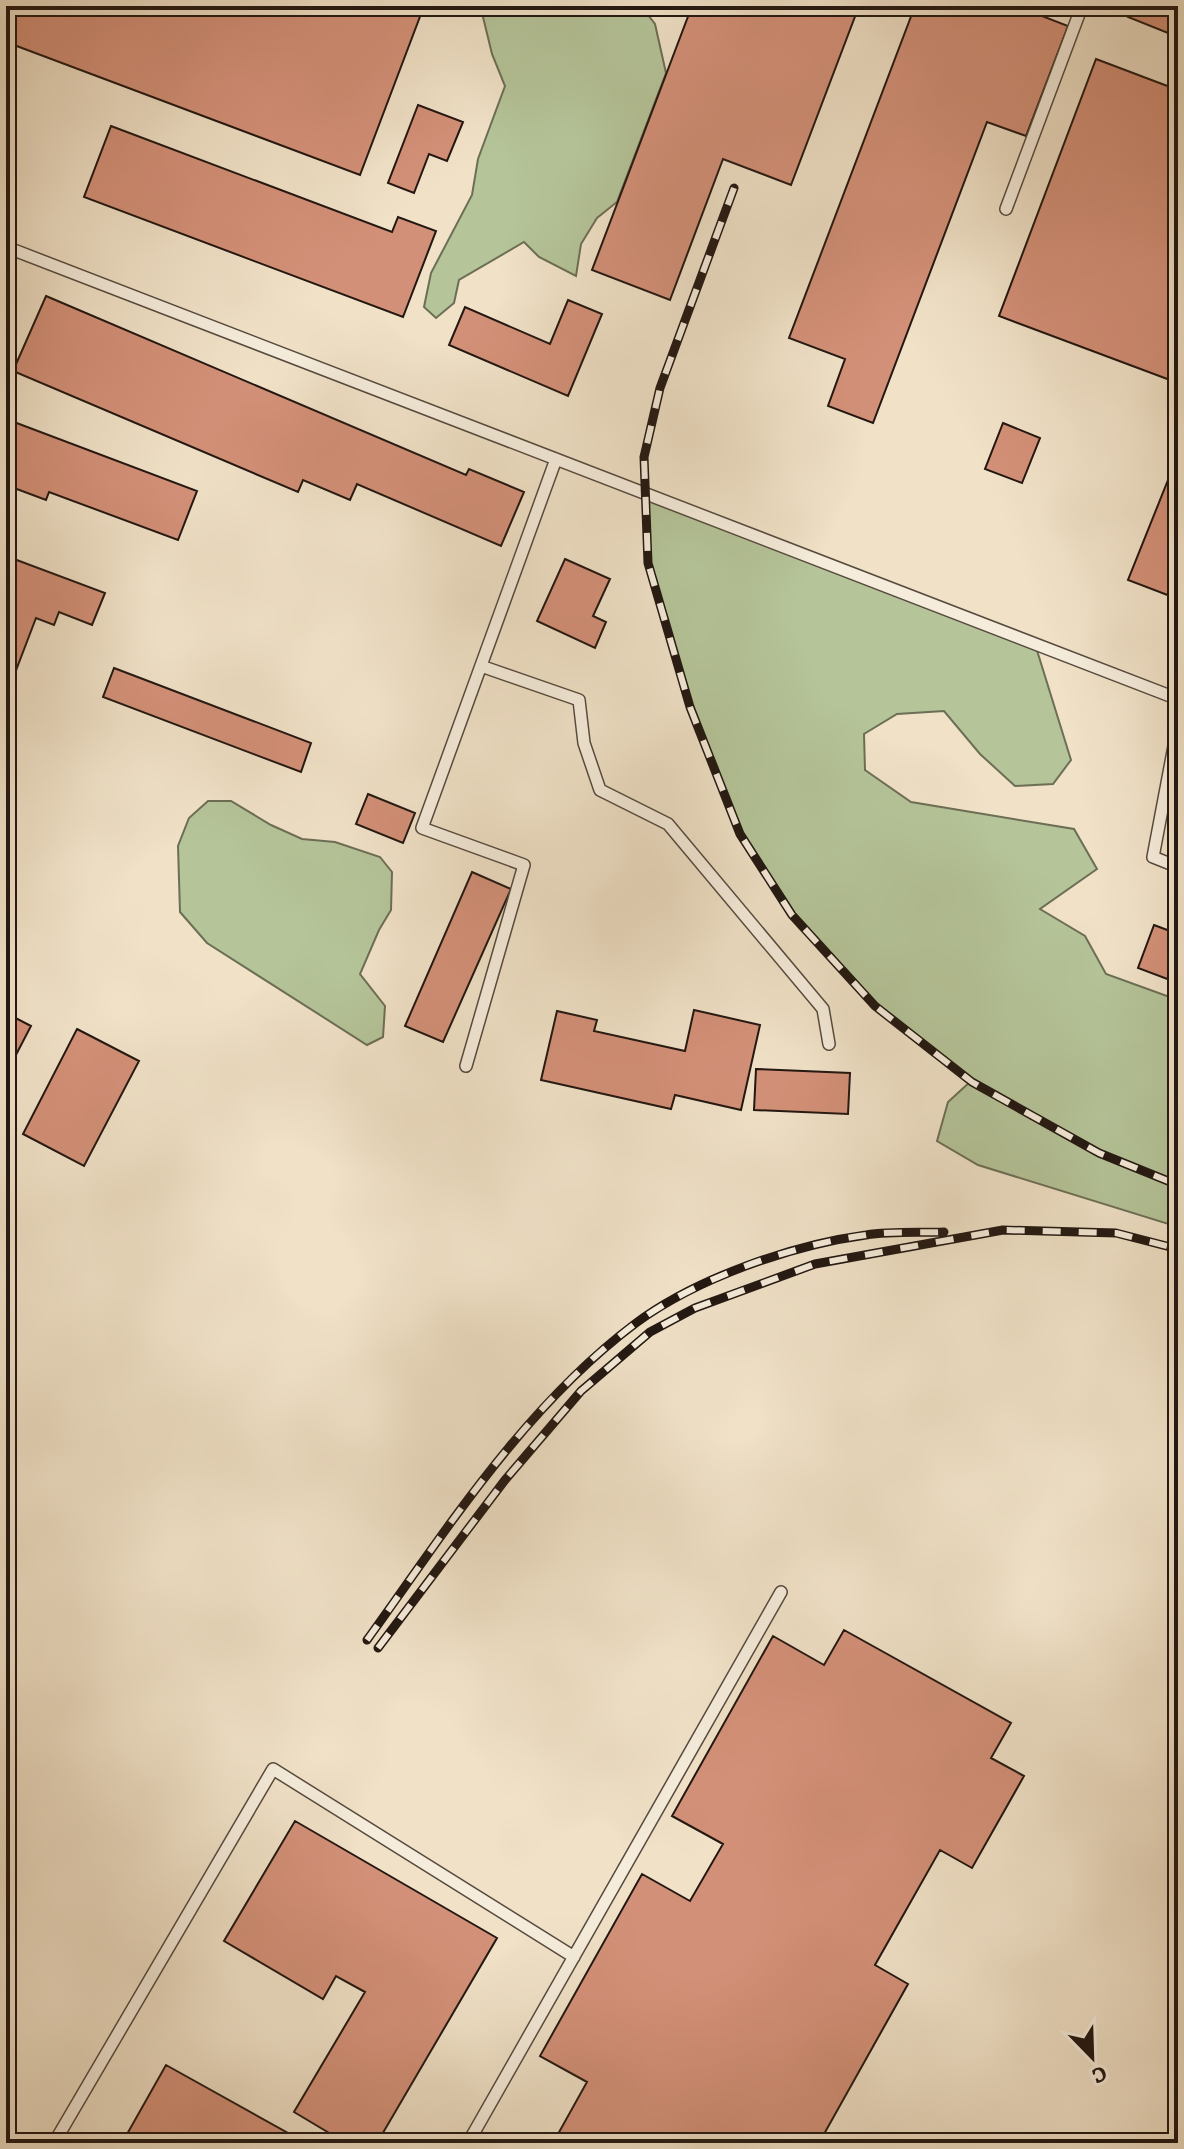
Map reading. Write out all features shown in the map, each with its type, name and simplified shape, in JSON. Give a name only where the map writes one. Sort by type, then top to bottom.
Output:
[{"type":"lane","points":[[1006,209],[1082,6]]},
{"type":"lane","points":[[6,247],[1178,699]]},
{"type":"lane","points":[[466,1066],[524,865],[422,828],[556,459]]},
{"type":"lane","points":[[481,666],[579,700],[584,743],[600,790],[668,824],[823,1009],[829,1044]]},
{"type":"lane","points":[[1178,725],[1153,857],[1178,867]]},
{"type":"lane","points":[[468,2143],[781,1592]]},
{"type":"lane","points":[[54,2143],[273,1769],[574,1957]]},
{"type":"green space","points":[[487,6],[641,6],[655,24],[666,73],[617,202],[597,218],[581,244],[576,276],[539,257],[524,242],[459,280],[454,303],[436,318],[424,307],[431,273],[472,195],[478,159],[505,86],[492,54],[482,13]]},
{"type":"green space","points":[[645,493],[1035,644],[1071,760],[1053,784],[1015,786],[980,754],[944,711],[897,714],[864,734],[865,770],[911,802],[1074,829],[1097,869],[1040,909],[1085,936],[1106,974],[1178,1000],[1178,1227],[978,1165],[937,1141],[948,1102],[971,1081],[875,1006],[792,915],[740,834],[690,707],[648,563]]},
{"type":"green space","points":[[208,801],[231,801],[302,839],[335,842],[380,857],[392,872],[391,910],[360,974],[385,1006],[383,1037],[367,1045],[207,943],[180,912],[178,846],[189,818]]},
{"type":"building","points":[[6,6],[424,6],[360,175],[6,42]]},
{"type":"building","points":[[692,6],[859,6],[791,185],[723,159],[670,300],[592,270]]},
{"type":"building","points":[[915,6],[1016,6],[1068,26],[1026,136],[987,122],[873,423],[828,406],[845,359],[789,338]]},
{"type":"building","points":[[1132,6],[1178,6],[1178,37],[1128,17]]},
{"type":"building","points":[[1096,59],[1178,90],[1178,383],[999,316]]},
{"type":"building","points":[[418,105],[463,122],[447,161],[429,154],[414,193],[388,183]]},
{"type":"building","points":[[111,126],[392,232],[398,217],[436,231],[403,317],[84,197]]},
{"type":"building","points":[[6,165],[14,168],[6,189]]},
{"type":"building","points":[[46,296],[466,475],[469,469],[524,492],[501,546],[357,484],[350,500],[303,480],[298,492],[13,371]]},
{"type":"building","points":[[568,300],[602,314],[568,396],[449,345],[465,307],[550,344]]},
{"type":"building","points":[[6,419],[197,491],[178,540],[49,492],[46,500],[6,485]]},
{"type":"building","points":[[1003,423],[1040,438],[1022,483],[985,469]]},
{"type":"building","points":[[1178,455],[1178,599],[1128,580]]},
{"type":"building","points":[[6,556],[105,593],[92,625],[59,612],[54,625],[36,618],[10,686],[6,685]]},
{"type":"building","points":[[565,559],[610,579],[593,616],[606,622],[595,648],[537,621]]},
{"type":"building","points":[[114,668],[311,743],[301,772],[103,697]]},
{"type":"building","points":[[368,794],[415,813],[403,843],[356,824]]},
{"type":"building","points":[[472,872],[511,889],[443,1042],[405,1026]]},
{"type":"building","points":[[1154,925],[1178,934],[1178,983],[1138,968]]},
{"type":"building","points":[[694,1010],[760,1025],[741,1110],[675,1095],[671,1109],[541,1080],[557,1011],[597,1020],[594,1031],[685,1051]]},
{"type":"building","points":[[6,1013],[31,1026],[6,1074]]},
{"type":"building","points":[[77,1029],[139,1061],[84,1166],[23,1134]]},
{"type":"building","points":[[756,1069],[850,1073],[848,1114],[754,1110]]},
{"type":"building","points":[[844,1630],[1011,1723],[991,1758],[1024,1776],[972,1868],[940,1850],[875,1965],[908,1984],[819,2143],[553,2143],[587,2082],[540,2056],[642,1874],[690,1901],[723,1844],[672,1816],[773,1636],[824,1665]]},
{"type":"building","points":[[295,1821],[497,1938],[377,2143],[346,2143],[294,2112],[365,1992],[336,1976],[323,1999],[224,1941]]},
{"type":"building","points":[[166,2065],[306,2143],[122,2143]]},
{"type":"railway","points":[[734,188],[660,388],[644,457],[648,563],[690,707],[740,834],[792,915],[875,1006],[972,1082],[1099,1153],[1178,1185]]},
{"type":"railway","points":[[378,1648],[505,1480],[581,1391],[650,1332],[695,1308],[815,1264],[1003,1230],[1116,1233],[1178,1249]]},
{"type":"railway","points":[[367,1640],[458,1513],[523,1431],[558,1392],[636,1323],[716,1278],[777,1255],[866,1235],[944,1232]]}]
